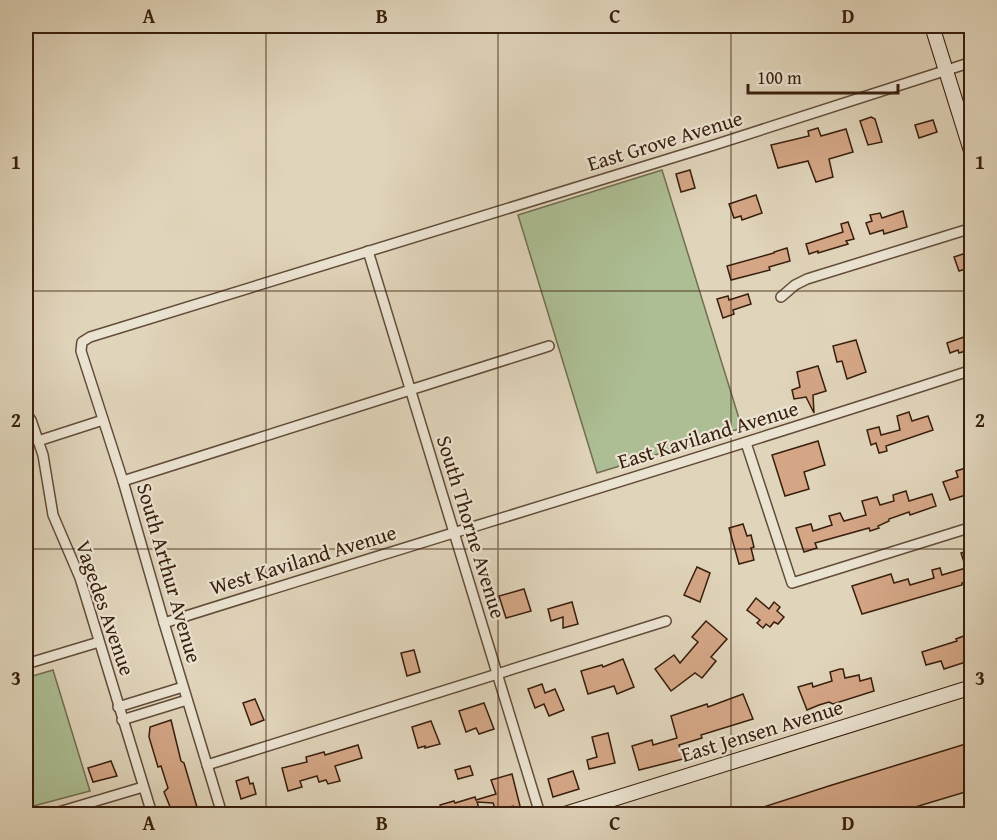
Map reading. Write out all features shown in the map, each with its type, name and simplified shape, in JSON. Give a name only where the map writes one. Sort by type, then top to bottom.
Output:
[{"type":"street","points":[[932,26],[972,154]]},
{"type":"street","name":"East Grove Avenue","points":[[82,342],[90,337],[714,145],[972,62]]},
{"type":"street","points":[[781,297],[795,285],[807,279],[972,228]]},
{"type":"street","name":"South Thorne Avenue","points":[[368,251],[540,814]]},
{"type":"street","name":"South Arthur Avenue","points":[[82,342],[81,351],[123,481],[222,814]]},
{"type":"street","points":[[123,481],[549,346]]},
{"type":"street","name":"East Kaviland Avenue","points":[[454,532],[746,443],[972,370]]},
{"type":"street","name":"Vagedes Avenue","points":[[26,412],[31,420],[42,455],[53,515],[75,563],[152,814]]},
{"type":"street","points":[[38,441],[103,420]]},
{"type":"street","points":[[746,443],[792,584],[972,527]]},
{"type":"street","name":"West Kaviland Avenue","points":[[164,623],[454,532]]},
{"type":"street","points":[[207,765],[666,621]]},
{"type":"street","points":[[26,664],[99,642]]},
{"type":"street","points":[[118,707],[183,687]]},
{"type":"street","name":"East Jensen Avenue","points":[[565,814],[972,687]]},
{"type":"street","points":[[123,720],[187,700]]},
{"type":"street","points":[[52,814],[143,787]]},
{"type":"green space","points":[[662,170],[742,428],[597,473],[518,215]]},
{"type":"green space","points":[[53,670],[90,791],[26,808],[26,678]]},
{"type":"building","points":[[871,117],[875,119],[882,142],[868,145],[860,121]]},
{"type":"building","points":[[933,120],[937,132],[919,138],[915,125]]},
{"type":"building","points":[[818,128],[821,136],[846,129],[853,152],[829,159],[833,177],[816,182],[808,161],[778,168],[771,145],[809,136],[808,131]]},
{"type":"building","points":[[690,170],[695,188],[681,192],[676,174]]},
{"type":"building","points":[[756,195],[762,213],[742,220],[741,216],[734,218],[729,204]]},
{"type":"building","points":[[903,211],[907,227],[884,234],[883,230],[870,234],[866,223],[872,221],[870,215],[880,213],[882,218]]},
{"type":"building","points":[[848,222],[854,239],[846,241],[848,244],[809,254],[806,244],[843,232],[841,224]]},
{"type":"building","points":[[787,248],[790,261],[769,267],[770,270],[731,280],[727,266]]},
{"type":"building","points":[[972,251],[972,267],[959,271],[954,257]]},
{"type":"building","points":[[748,294],[751,304],[733,310],[734,314],[723,318],[717,299],[728,296],[729,300]]},
{"type":"building","points":[[972,334],[972,349],[950,353],[947,343]]},
{"type":"building","points":[[856,340],[866,372],[847,379],[842,361],[837,362],[833,346]]},
{"type":"building","points":[[818,366],[826,391],[813,395],[814,413],[806,397],[794,399],[792,390],[800,387],[797,372]]},
{"type":"building","points":[[909,412],[912,421],[928,416],[933,430],[886,446],[887,451],[879,453],[876,443],[871,445],[867,430],[879,427],[881,435],[900,430],[897,416]]},
{"type":"building","points":[[818,441],[825,465],[804,472],[809,489],[785,496],[772,455]]},
{"type":"building","points":[[969,467],[972,476],[972,493],[950,500],[943,482],[958,477],[956,471]]},
{"type":"building","points":[[906,491],[909,501],[932,494],[936,506],[889,519],[878,526],[879,528],[870,531],[869,528],[815,543],[817,548],[804,552],[796,528],[811,524],[813,531],[832,525],[829,516],[840,513],[844,521],[866,515],[862,501],[877,497],[880,505],[894,501],[893,495]]},
{"type":"building","points":[[743,524],[747,536],[751,535],[754,560],[739,564],[729,528]]},
{"type":"building","points":[[972,550],[972,580],[962,585],[862,614],[852,586],[891,574],[894,583],[908,579],[910,585],[934,578],[932,570],[940,568],[942,575],[966,568],[961,553]]},
{"type":"building","points":[[697,567],[710,573],[700,602],[684,595]]},
{"type":"building","points":[[524,589],[531,611],[506,618],[499,596]]},
{"type":"building","points":[[756,598],[769,609],[774,602],[780,607],[777,611],[784,617],[778,624],[774,622],[770,627],[766,624],[763,628],[757,623],[760,620],[747,610]]},
{"type":"building","points":[[572,602],[578,624],[563,628],[563,617],[551,621],[548,609]]},
{"type":"building","points":[[706,621],[727,639],[711,657],[716,661],[702,678],[695,673],[671,691],[655,669],[674,655],[680,663],[698,642],[692,637]]},
{"type":"building","points":[[969,634],[972,643],[972,660],[944,669],[941,661],[926,665],[922,652],[957,641],[956,639]]},
{"type":"building","points":[[414,650],[420,672],[407,676],[401,653]]},
{"type":"building","points":[[623,659],[634,687],[617,694],[614,686],[588,694],[581,671],[602,665],[603,667]]},
{"type":"building","points":[[843,669],[845,678],[859,675],[860,681],[871,678],[874,691],[807,710],[798,687],[812,683],[813,687],[832,681],[830,672]]},
{"type":"building","points":[[542,684],[545,693],[555,689],[564,710],[549,716],[544,704],[535,708],[528,689]]},
{"type":"building","points":[[743,694],[753,719],[701,735],[702,738],[679,745],[683,759],[639,770],[632,746],[652,740],[653,745],[677,738],[671,716],[707,704],[708,707]]},
{"type":"building","points":[[255,699],[264,720],[251,725],[243,703]]},
{"type":"building","points":[[484,703],[494,729],[479,734],[476,728],[466,732],[459,711]]},
{"type":"building","points":[[171,720],[181,761],[184,763],[199,814],[173,814],[164,792],[168,788],[161,766],[158,767],[149,737],[150,727]]},
{"type":"building","points":[[431,721],[440,744],[418,748],[412,727]]},
{"type":"building","points":[[608,733],[615,763],[589,769],[587,760],[597,757],[592,737]]},
{"type":"building","points":[[972,742],[972,790],[892,814],[745,814],[832,785]]},
{"type":"building","points":[[358,745],[362,758],[335,766],[340,781],[328,784],[326,780],[319,782],[317,776],[300,781],[302,787],[288,791],[282,768],[307,762],[306,757],[324,752],[325,755]]},
{"type":"building","points":[[111,761],[117,776],[93,782],[88,768]]},
{"type":"building","points":[[470,766],[473,775],[458,779],[455,770]]},
{"type":"building","points":[[573,771],[579,789],[553,797],[548,779]]},
{"type":"building","points":[[512,774],[522,814],[519,814],[513,806],[496,811],[493,803],[477,802],[481,814],[443,814],[440,805],[475,797],[476,800],[496,794],[491,780]]},
{"type":"building","points":[[248,777],[250,784],[253,783],[256,794],[241,799],[236,781]]}]
